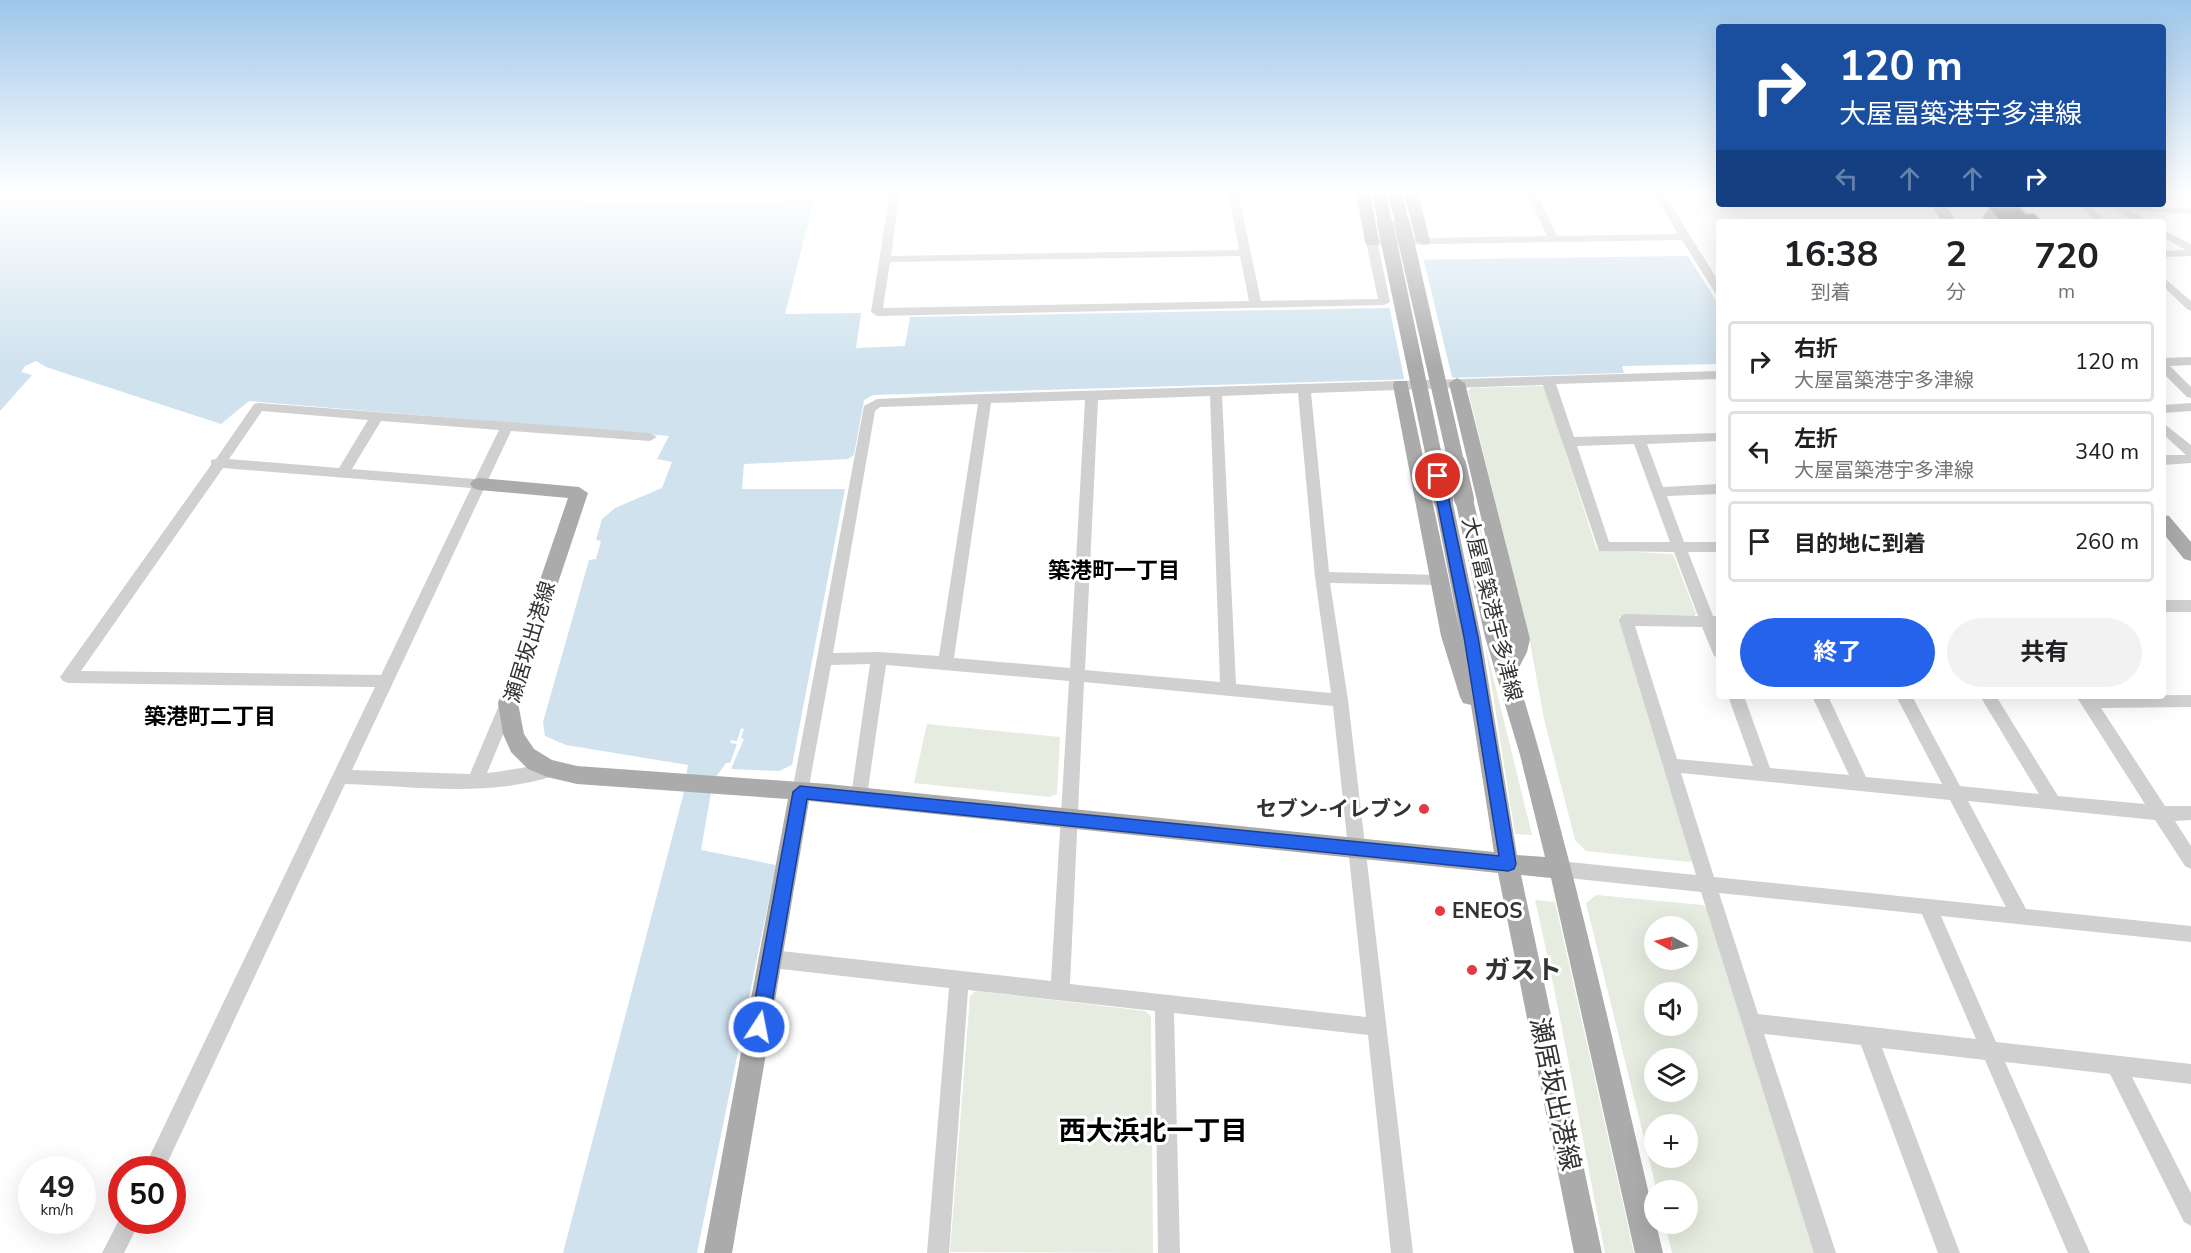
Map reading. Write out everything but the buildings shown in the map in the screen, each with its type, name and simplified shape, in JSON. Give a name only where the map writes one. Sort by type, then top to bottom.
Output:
[{"type":"main road","name":"大屋冨築港宇多津線","points":[[1391,250],[1471,637],[1508,864]]},
{"type":"main road","name":"大屋冨築港宇多津線","points":[[1408,250],[1464,500],[1506,673],[1531,755],[1559,869]]},
{"type":"main road","points":[[1456,383],[1520,639],[1517,652],[1506,673]]},
{"type":"main road","points":[[1401,385],[1451,636],[1489,754]]},
{"type":"main road","name":"瀬居坂出港線","points":[[479,484],[579,493],[508,703],[509,721],[516,743],[523,754],[550,770],[578,775],[680,781],[800,792]]},
{"type":"main road","points":[[2166,525],[2191,554]]},
{"type":"main road","points":[[718,1253],[800,792],[859,796],[1559,869],[1649,1253]]},
{"type":"main road","name":"瀬居坂出港線","points":[[1508,864],[1588,1253]]},
{"type":"street","points":[[886,250],[877,312],[1384,302],[1374,250]]},
{"type":"street","points":[[1693,250],[1716,286]]},
{"type":"street","points":[[885,259],[1245,253],[1256,306]]},
{"type":"street","points":[[2166,255],[2191,253]]},
{"type":"street","points":[[2166,283],[2191,307]]},
{"type":"street","points":[[2166,364],[2191,361]]},
{"type":"street","points":[[2166,367],[2191,394]]},
{"type":"street","points":[[800,792],[869,409],[882,402],[1716,375]]},
{"type":"street","points":[[1548,381],[1604,547],[1680,549],[1716,547]]},
{"type":"street","points":[[1304,388],[1322,578],[1340,700],[1402,1253]]},
{"type":"street","points":[[1216,391],[1228,690]]},
{"type":"street","points":[[1060,992],[1092,395]]},
{"type":"street","points":[[946,663],[985,398]]},
{"type":"street","points":[[386,681],[68,677],[216,463],[259,407],[650,437]]},
{"type":"street","points":[[2166,409],[2191,407]]},
{"type":"street","points":[[343,473],[377,416]]},
{"type":"street","points":[[160,1156],[507,426]]},
{"type":"street","points":[[2166,430],[2191,452]]},
{"type":"street","points":[[1568,442],[1716,437]]},
{"type":"street","points":[[1639,441],[1680,549],[1714,622],[1626,620],[1707,885],[1825,1253]]},
{"type":"street","points":[[2166,460],[2191,459]]},
{"type":"street","points":[[216,463],[479,484]]},
{"type":"street","points":[[1660,492],[1716,489]]},
{"type":"street","points":[[1322,578],[1439,580]]},
{"type":"street","points":[[2166,606],[2191,606]]},
{"type":"street","points":[[825,659],[879,658],[946,663],[1340,700]]},
{"type":"street","points":[[859,796],[879,658]]},
{"type":"street","points":[[1737,699],[1764,773]]},
{"type":"street","points":[[1821,699],[1860,782]]},
{"type":"street","points":[[1906,699],[2020,916]]},
{"type":"street","points":[[1990,699],[2052,801]]},
{"type":"street","points":[[2086,699],[2191,701]]},
{"type":"street","points":[[2086,699],[2191,861]]},
{"type":"street","points":[[476,780],[508,703]]},
{"type":"street","points":[[1671,765],[2160,812],[2191,813]]},
{"type":"street","points":[[340,777],[476,780],[529,777],[550,770]]},
{"type":"street","points":[[1559,869],[2191,934]]},
{"type":"street","points":[[1928,908],[2079,1253]]},
{"type":"street","points":[[772,959],[1376,1027]]},
{"type":"street","points":[[938,1253],[959,980]]},
{"type":"street","points":[[1164,1003],[1169,1253]]},
{"type":"street","points":[[1752,1023],[2191,1074]]},
{"type":"street","points":[[1868,1037],[1949,1253]]},
{"type":"street","points":[[2116,1066],[2191,1215]]},
{"type":"street","points":[[113,1253],[122,1234]]},
{"type":"shaded area","points":[[1544,386],[1597,550],[1673,554],[1696,614],[1693,617],[1619,616],[1693,859],[1689,862],[1586,851],[1575,840],[1544,719],[1529,637],[1468,391],[1471,388]]},
{"type":"shaded area","points":[[1485,644],[1532,835],[1515,834]]},
{"type":"shaded area","points":[[927,724],[1060,737],[1057,794],[1049,797],[914,783]]},
{"type":"shaded area","points":[[1596,895],[1703,905],[1709,910],[1817,1253],[1672,1253],[1667,1234],[1698,1234],[1698,1180],[1654,1180],[1651,1168],[1698,1168],[1698,1114],[1644,1114],[1644,1138],[1586,903]]},
{"type":"shaded area","points":[[1535,900],[1555,902],[1634,1253],[1605,1253]]},
{"type":"shaded area","points":[[976,991],[1145,1011],[1151,1016],[1153,1253],[950,1252],[970,996]]},
{"type":"water","points":[[0,250],[801,250],[785,314],[861,313],[856,348],[905,346],[910,317],[1434,307],[1431,294],[1399,260],[1688,256],[1716,300],[1716,364],[1622,366],[1624,373],[873,395],[864,400],[854,455],[848,459],[744,464],[742,489],[845,489],[792,765],[779,771],[731,769],[744,739],[741,738],[744,729],[741,728],[737,741],[731,740],[730,743],[737,744],[730,763],[726,763],[713,781],[701,850],[776,865],[697,1253],[563,1253],[683,796],[688,765],[566,745],[545,736],[543,722],[589,560],[596,559],[601,541],[596,540],[602,519],[615,508],[662,488],[672,462],[657,459],[669,436],[249,401],[221,424],[46,367],[36,361],[25,366],[21,372],[32,375],[0,411]]},
{"type":"pier","points":[[1398,257],[1423,257],[1453,381],[1405,383],[1389,305],[1431,304],[1429,296],[1405,297]]},
{"type":"place","name":"セブン-イレブン","points":[[1424,809]]},
{"type":"place","name":"ENEOS","points":[[1440,911]]},
{"type":"place","name":"ガスト","points":[[1472,970]]},
{"type":"district","name":"築港町一丁目","points":[[1114,571]]},
{"type":"district","name":"築港町二丁目","points":[[210,717]]},
{"type":"district","name":"西大浜北一丁目","points":[[1153,1131]]},
{"type":"route","points":[[759,1027],[800,792],[828,793],[1508,864],[1471,637],[1438,476]]}]
